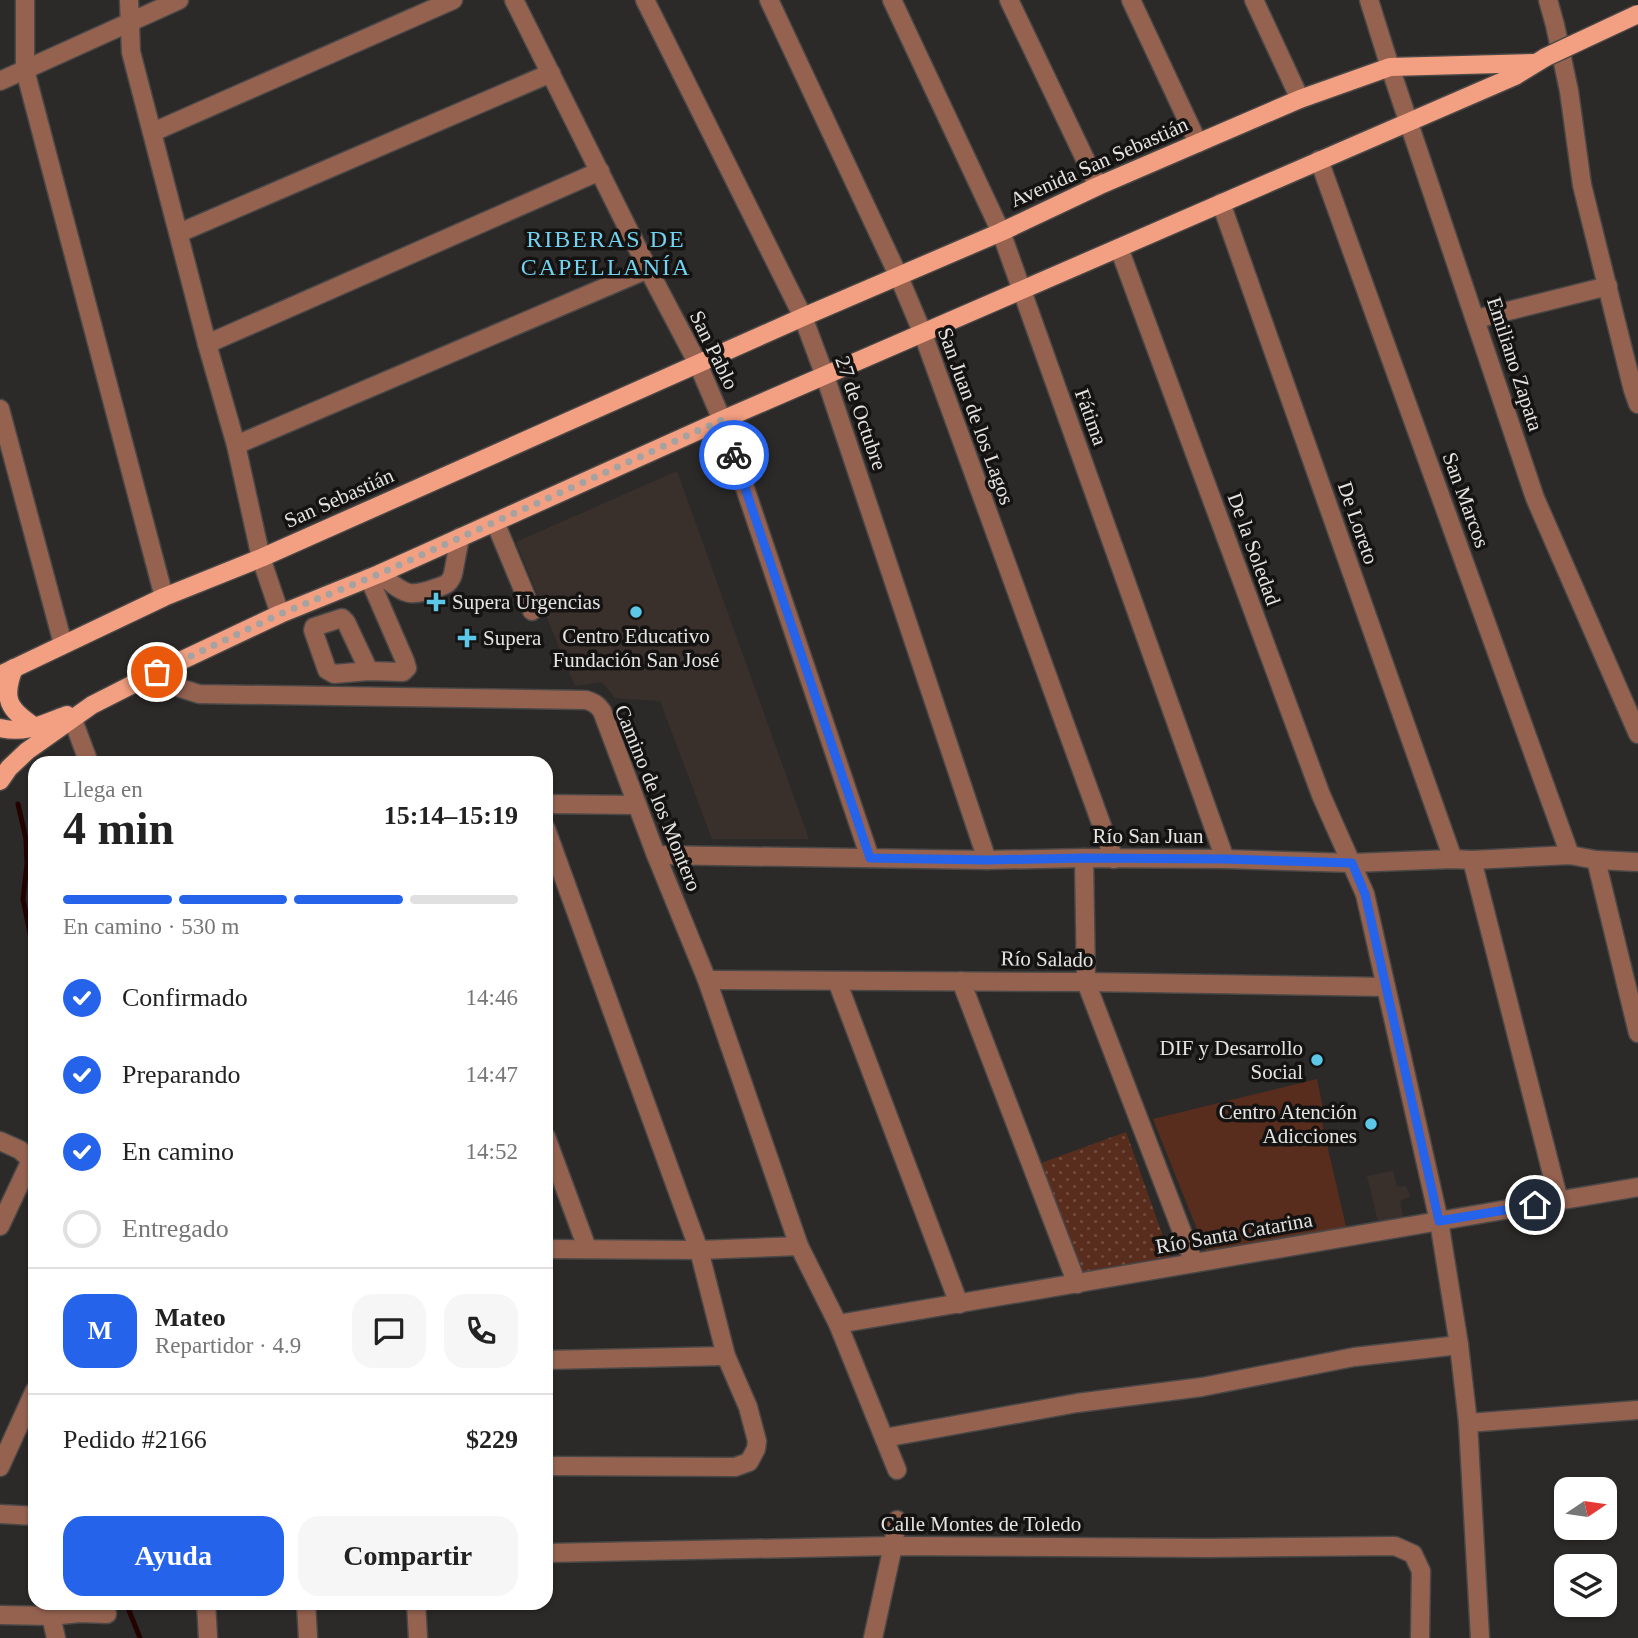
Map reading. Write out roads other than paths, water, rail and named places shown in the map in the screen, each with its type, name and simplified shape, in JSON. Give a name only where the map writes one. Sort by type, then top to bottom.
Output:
[{"type":"main road","name":"Avenida San Sebastián","points":[[722,420],[1515,76],[1540,60],[1638,14]]},
{"type":"main road","name":"Avenida San Sebastián","points":[[698,364],[1300,99],[1390,66],[1540,60]]},
{"type":"main road","name":"San Sebastián","points":[[7,671],[164,597],[261,558],[698,364]]},
{"type":"main road","points":[[0,728],[20,731],[92,705],[280,614],[374,576],[722,420]]},
{"type":"main road","points":[[7,671],[8,698],[12,707],[20,717],[35,727]]},
{"type":"main road","points":[[0,780],[27,751],[92,705]]},
{"type":"street","points":[[25,0],[25,70],[164,597]]},
{"type":"street","points":[[129,0],[131,52],[236,445],[261,558],[280,614]]},
{"type":"street","points":[[0,81],[179,0]]},
{"type":"street","points":[[152,132],[453,0]]},
{"type":"street","name":"San Pablo","points":[[514,0],[698,364],[722,420],[870,858]]},
{"type":"street","name":"27 de Octubre","points":[[645,0],[803,317],[987,860]]},
{"type":"street","name":"San Juan de los Lagos","points":[[769,0],[923,334],[1114,859]]},
{"type":"street","name":"Fátima","points":[[892,0],[1001,232],[1225,859]]},
{"type":"street","points":[[1009,0],[1098,186]]},
{"type":"street","points":[[1131,0],[1198,143]]},
{"type":"street","points":[[1254,0],[1300,99]]},
{"type":"street","name":"Emiliano Zapata","points":[[1369,0],[1535,498],[1638,734]]},
{"type":"street","points":[[1548,0],[1569,91],[1582,185],[1638,404]]},
{"type":"street","points":[[179,233],[551,73]]},
{"type":"street","name":"San Marcos","points":[[1319,160],[1570,855]]},
{"type":"street","points":[[207,344],[600,171]]},
{"type":"street","name":"De Loreto","points":[[1221,203],[1453,859]]},
{"type":"street","name":"De la Soledad","points":[[1119,248],[1321,795],[1365,894],[1439,1221],[1459,1345],[1468,1423],[1480,1638]]},
{"type":"street","points":[[236,445],[648,269]]},
{"type":"street","points":[[1476,319],[1608,286]]},
{"type":"street","points":[[0,410],[62,644]]},
{"type":"street","points":[[495,522],[532,611]]},
{"type":"street","points":[[374,576],[411,594],[419,594],[447,584],[453,575],[460,537]]},
{"type":"street","points":[[369,671],[404,671],[407,668],[374,576]]},
{"type":"street","name":"Camino de los Montero","points":[[157,672],[180,688],[199,694],[572,700],[593,702],[602,711],[707,980],[799,1246],[838,1324],[897,1470]]},
{"type":"street","points":[[68,723],[85,756]]},
{"type":"street","points":[[553,804],[637,805]]},
{"type":"street","points":[[553,848],[699,1250],[726,1356],[748,1407],[757,1441],[757,1449],[749,1462],[735,1467],[553,1466]]},
{"type":"street","name":"Río San Juan","points":[[656,855],[987,860],[1225,859],[1352,863],[1570,855],[1596,860],[1638,862]]},
{"type":"street","points":[[1084,858],[1086,982],[1194,1263]]},
{"type":"street","points":[[1472,860],[1559,1201]]},
{"type":"street","points":[[1596,860],[1638,1032]]},
{"type":"street","name":"Río Salado","points":[[707,980],[1386,987]]},
{"type":"street","points":[[837,981],[959,1304]]},
{"type":"street","points":[[961,981],[1077,1283]]},
{"type":"street","points":[[0,1141],[20,1150],[28,1157]]},
{"type":"street","points":[[553,1156],[587,1248]]},
{"type":"street","points":[[0,1226],[28,1172]]},
{"type":"street","name":"Río Santa Catarina","points":[[838,1324],[1638,1187]]},
{"type":"street","points":[[553,1249],[699,1250],[799,1246]]},
{"type":"street","points":[[884,1438],[1077,1403],[1202,1387],[1354,1357],[1459,1345]]},
{"type":"street","points":[[553,1360],[726,1356]]},
{"type":"street","points":[[0,1467],[28,1405]]},
{"type":"street","points":[[1468,1423],[1638,1410]]},
{"type":"street","points":[[0,1514],[28,1516]]},
{"type":"street","points":[[873,1638],[897,1520]]},
{"type":"street","name":"Calle Montes de Toledo","points":[[553,1553],[893,1546],[1395,1546],[1413,1554],[1421,1571],[1420,1638]]},
{"type":"street","points":[[0,1615],[51,1616],[99,1610]]},
{"type":"street","points":[[206,1610],[208,1638]]},
{"type":"street","points":[[306,1610],[308,1638]]},
{"type":"street","points":[[416,1610],[418,1638]]},
{"type":"street","points":[[51,1616],[56,1638]]},
{"type":"waterway","points":[[18,804],[26,839],[27,864],[23,899],[28,924]]},
{"type":"waterway","points":[[129,1610],[140,1638]]},
{"type":"place","name":"Supera Urgencias","points":[[436,602]]},
{"type":"place","name":"Centro Educativo Fundación San José","points":[[636,612]]},
{"type":"place","name":"Supera","points":[[467,638]]},
{"type":"place","name":"DIF y Desarrollo Social","points":[[1317,1060]]},
{"type":"place","name":"Centro Atención Adicciones","points":[[1371,1124]]},
{"type":"district","name":"RIBERAS DE CAPELLANÍA","points":[[606,253]]}]
